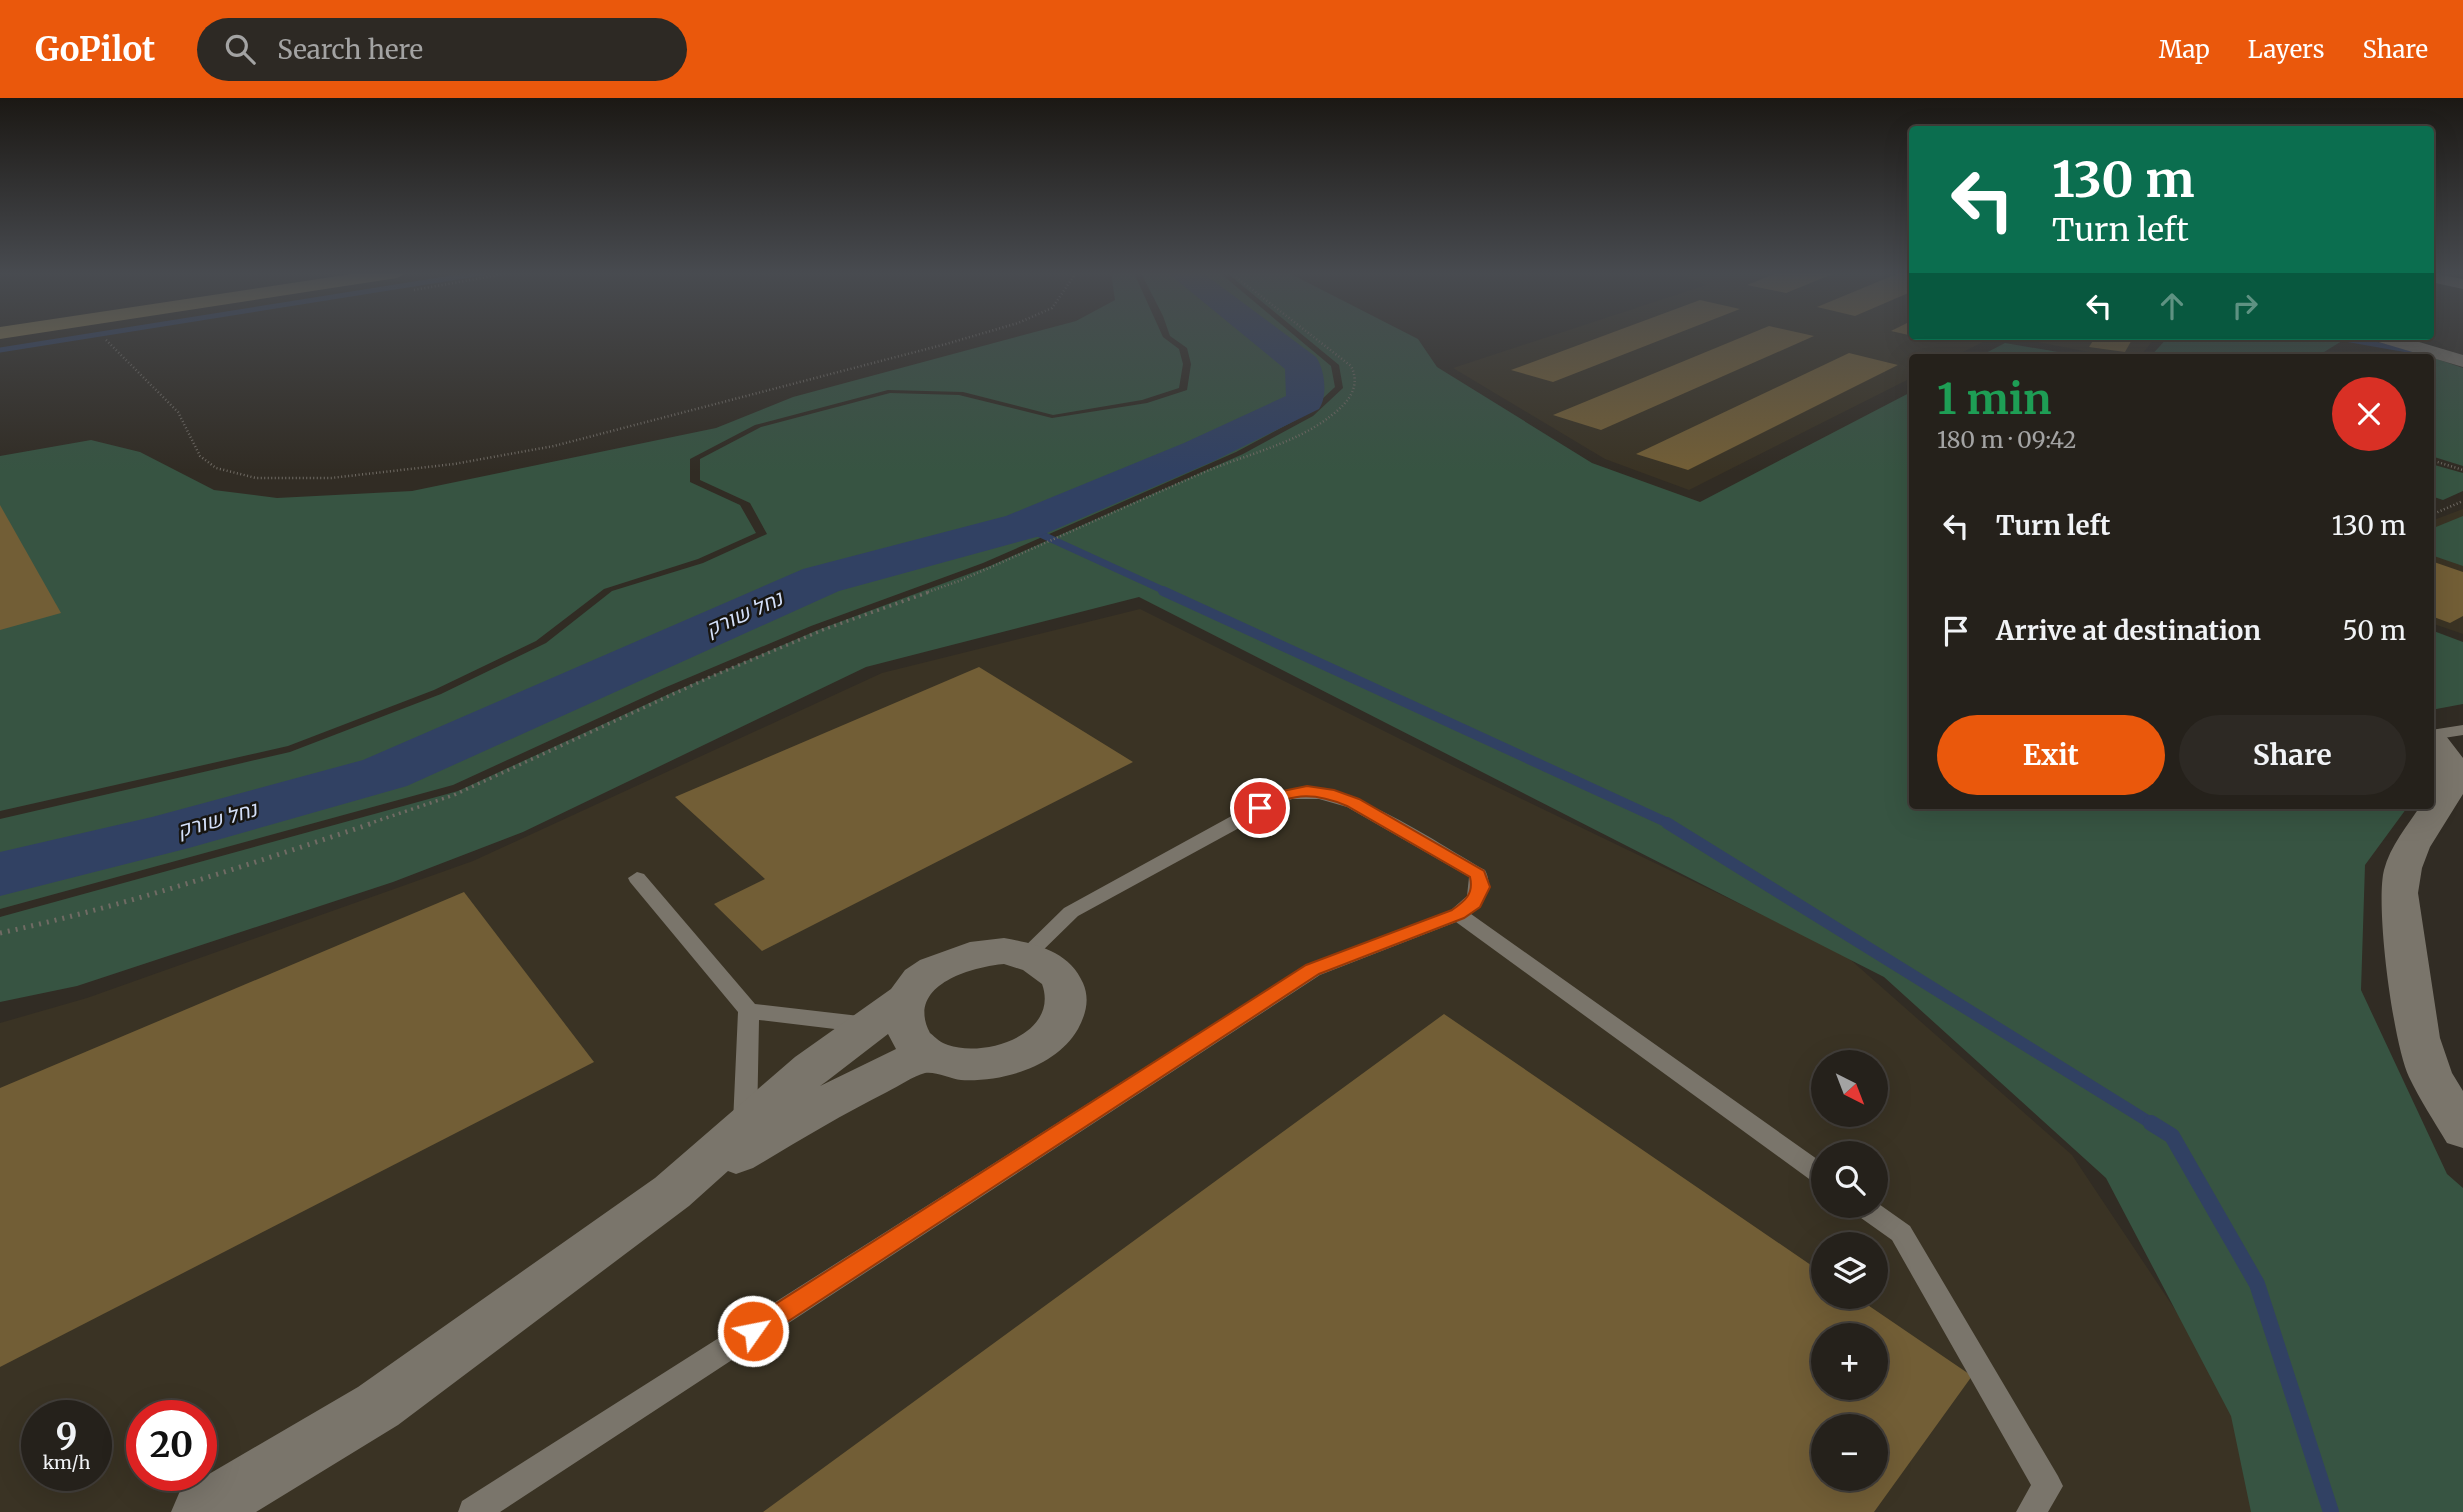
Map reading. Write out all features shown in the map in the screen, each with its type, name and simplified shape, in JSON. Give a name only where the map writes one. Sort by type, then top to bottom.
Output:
[{"type":"street","points":[[2393,340],[2463,361]]},
{"type":"street","points":[[2384,354],[2400,342]]},
{"type":"street","points":[[2434,741],[2451,765],[2452,777],[2446,794],[2412,847],[2403,868],[2399,893],[2418,1038],[2431,1076],[2463,1130]]},
{"type":"street","points":[[1004,951],[1026,955],[1045,963],[1059,976],[1066,993],[1065,1011],[1056,1030],[1038,1046],[1014,1058],[987,1065],[959,1064],[935,1058],[917,1046],[906,1031],[904,1014],[909,997],[920,981],[937,968],[958,958],[981,952],[1004,951]]},
{"type":"street","points":[[201,1512],[378,1406],[672,1192],[811,1069],[909,997]]},
{"type":"street","points":[[672,1192],[846,1093],[927,1053]]},
{"type":"lane","points":[[2434,736],[2463,730]]},
{"type":"lane","points":[[473,1512],[1313,970],[1458,914],[1474,903],[1481,887],[1478,874],[1353,803],[1334,795],[1307,791],[1283,795],[1071,912],[1026,955]]},
{"type":"lane","points":[[637,878],[749,1011],[745,1127]]},
{"type":"lane","points":[[1458,914],[1811,1168]]},
{"type":"lane","points":[[749,1011],[870,1025]]},
{"type":"lane","points":[[1880,1218],[1901,1233],[2048,1486],[2031,1512]]},
{"type":"path","points":[[105,339],[178,412],[200,456],[216,468],[256,478],[306,479],[454,464],[554,446],[963,339]]},
{"type":"path","points":[[0,933],[47,923],[269,858],[454,795],[708,678],[825,628],[958,581],[1208,471],[1296,436],[1332,415],[1355,389],[1356,376],[1351,366],[1316,339]]},
{"type":"path","points":[[2434,461],[2463,470]]},
{"type":"path","points":[[2434,513],[2463,500]]},
{"type":"shaded area","points":[[1541,339],[1987,340],[1959,354],[1909,354],[1909,379],[1689,490],[1605,459],[1453,368]]},
{"type":"shaded area","points":[[2027,340],[2153,340],[2142,354],[2099,354]]},
{"type":"shaded area","points":[[2463,509],[2463,634],[2434,624],[2434,520]]},
{"type":"shaded area","points":[[1140,609],[1468,773],[1844,954],[2072,1155],[2236,1401],[2258,1512],[0,1512],[0,1023],[87,998],[473,861],[882,673]]},
{"type":"green space","points":[[1009,339],[1166,339],[1179,349],[1183,364],[1179,388],[1142,400],[1053,415],[963,392],[888,390],[755,425],[690,459],[690,482],[740,505],[756,533],[698,559],[604,589],[536,641],[434,690],[288,746],[0,811],[0,456],[91,440],[140,452],[214,490],[277,498],[412,491],[716,428],[793,397]]},
{"type":"green space","points":[[1174,339],[1299,339],[1331,366],[1335,387],[1305,415],[1236,452],[983,563],[811,626],[664,688],[453,785],[0,909],[0,819],[290,752],[441,694],[546,643],[612,591],[703,563],[767,534],[750,503],[700,480],[700,459],[761,427],[890,393],[959,395],[1052,418],[1147,403],[1187,390],[1191,364],[1187,348]]},
{"type":"green space","points":[[1307,339],[1418,339],[1437,367],[1592,463],[1700,502],[1909,393],[1909,809],[2406,809],[2365,865],[2361,990],[2447,1174],[2463,1188],[2463,1512],[2251,1512],[2231,1416],[2106,1178],[1884,977],[1139,597],[866,667],[523,832],[393,882],[77,986],[0,1002],[0,917],[458,791],[671,693],[818,630],[990,566],[1243,454],[1313,416],[1343,388],[1339,365]]},
{"type":"green space","points":[[2165,340],[2344,340],[2321,354],[2153,354]]},
{"type":"green space","points":[[2005,343],[2069,354],[1984,354]]},
{"type":"green space","points":[[2434,358],[2463,368],[2463,466],[2434,457]]},
{"type":"green space","points":[[2434,465],[2463,473],[2463,491],[2443,500],[2434,497]]},
{"type":"green space","points":[[2463,516],[2463,566],[2434,556],[2434,528]]},
{"type":"green space","points":[[2434,631],[2463,642],[2463,704],[2434,709]]},
{"type":"building","points":[[1595,339],[1663,339],[1553,382],[1511,370]]},
{"type":"building","points":[[1737,339],[1807,339],[1601,430],[1553,415]]},
{"type":"building","points":[[2093,340],[2132,340],[2125,352],[2089,347]]},
{"type":"building","points":[[1849,353],[1898,365],[1688,470],[1636,454]]},
{"type":"building","points":[[0,505],[61,613],[0,630]]},
{"type":"building","points":[[2434,562],[2463,572],[2463,616],[2450,623],[2434,617]]},
{"type":"building","points":[[979,667],[1133,762],[762,951],[714,904],[765,879],[675,797]]},
{"type":"building","points":[[464,892],[594,1062],[0,1367],[0,1088]]},
{"type":"building","points":[[1444,1014],[1811,1265],[1811,1309],[1874,1309],[1972,1376],[1874,1512],[763,1512]]},
{"type":"waterway","points":[[0,350],[69,339]]},
{"type":"waterway","name":"נחל שורק","points":[[0,874],[165,834],[385,773],[821,580],[1023,526],[1199,452],[1305,401],[1303,365],[1269,339]]},
{"type":"waterway","points":[[2351,340],[2419,352]]},
{"type":"waterway","points":[[1023,526],[1167,592]]},
{"type":"waterway","points":[[1163,591],[1670,824]]},
{"type":"waterway","points":[[1667,823],[2154,1125]]},
{"type":"waterway","points":[[2151,1123],[2172,1136],[2257,1284],[2331,1512]]},
{"type":"route","points":[[753,1331],[1313,970],[1458,914],[1474,903],[1481,887],[1478,874],[1353,803],[1334,795],[1307,791],[1283,795],[1260,808]]}]
